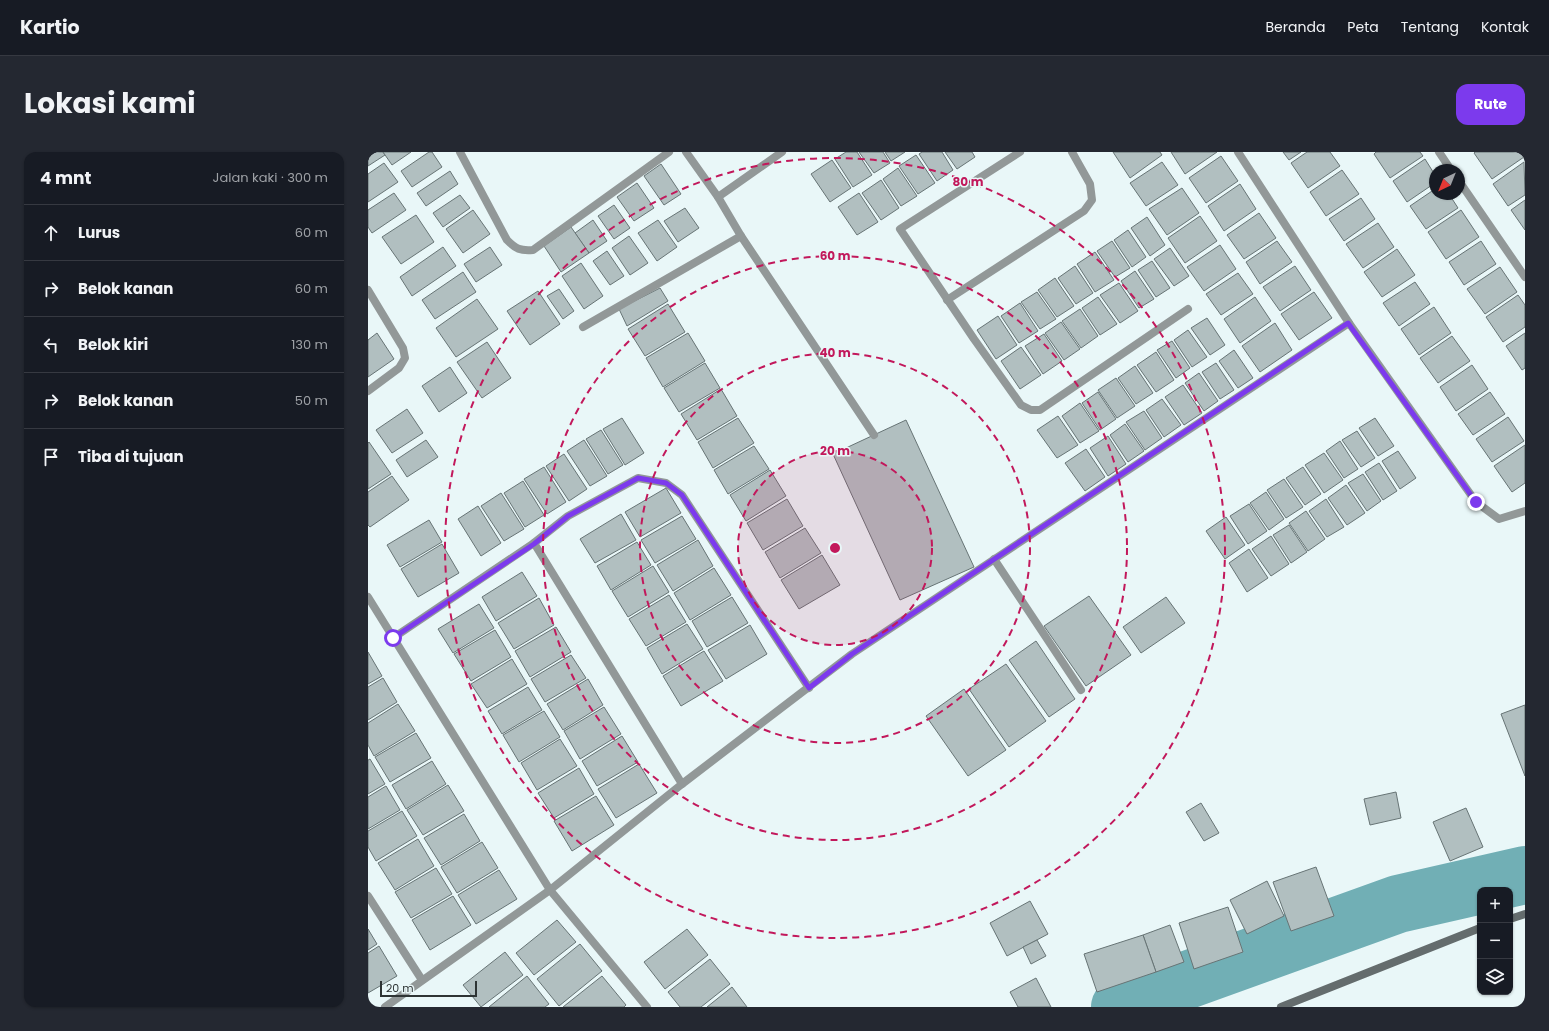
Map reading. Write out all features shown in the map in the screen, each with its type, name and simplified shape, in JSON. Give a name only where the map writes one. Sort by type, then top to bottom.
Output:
[{"type":"street","points":[[460,152],[507,240],[514,247],[522,251],[533,250],[670,152]]},
{"type":"street","points":[[686,152],[718,197],[741,236],[874,435]]},
{"type":"street","points":[[718,197],[782,152]]},
{"type":"street","points":[[1020,152],[900,229],[947,300],[1021,405],[1031,410],[1040,410],[1188,309]]},
{"type":"street","points":[[947,300],[1084,211],[1092,200],[1090,184],[1072,152]]},
{"type":"street","points":[[1238,152],[1348,323],[1476,502],[1499,519],[1525,511]]},
{"type":"street","points":[[1439,152],[1448,164]]},
{"type":"street","points":[[1465,190],[1525,277]]},
{"type":"street","points":[[583,327],[741,236]]},
{"type":"street","points":[[368,290],[403,348],[406,358],[399,368],[368,391]]},
{"type":"street","points":[[385,1007],[550,890],[682,784],[852,654],[1348,323]]},
{"type":"street","points":[[393,638],[534,544],[568,516],[638,478],[666,483],[682,495],[809,688]]},
{"type":"street","points":[[534,544],[682,784]]},
{"type":"street","points":[[994,559],[1081,690]]},
{"type":"street","points":[[368,597],[550,890],[647,1007]]},
{"type":"street","points":[[368,896],[422,980]]},
{"type":"street","points":[[1513,918],[1525,914]]},
{"type":"street","points":[[1281,1007],[1477,929]]},
{"type":"building","points":[[368,152],[383,152],[385,155],[368,166]]},
{"type":"building","points":[[383,152],[411,152],[392,165]]},
{"type":"building","points":[[429,152],[432,152],[442,167],[412,187],[401,171]]},
{"type":"building","points":[[846,152],[857,152],[872,175],[853,187],[835,159]]},
{"type":"building","points":[[859,152],[883,152],[890,163],[874,173]]},
{"type":"building","points":[[885,152],[905,152],[891,161]]},
{"type":"building","points":[[922,152],[942,152],[953,170],[937,181],[919,154]]},
{"type":"building","points":[[945,152],[972,152],[975,157],[957,169]]},
{"type":"building","points":[[1113,152],[1160,152],[1162,155],[1130,178]]},
{"type":"building","points":[[1171,152],[1217,152],[1185,174]]},
{"type":"building","points":[[1283,152],[1301,152],[1289,160]]},
{"type":"building","points":[[1307,152],[1330,152],[1340,166],[1308,188],[1291,163]]},
{"type":"building","points":[[1376,152],[1420,152],[1423,156],[1390,178],[1374,154]]},
{"type":"building","points":[[1521,152],[1524,157],[1492,179],[1474,153]]},
{"type":"building","points":[[916,155],[935,183],[918,194],[899,166]]},
{"type":"building","points":[[1221,156],[1238,181],[1206,203],[1189,178]]},
{"type":"building","points":[[1425,159],[1429,165],[1429,187],[1407,202],[1393,181]]},
{"type":"building","points":[[832,160],[851,188],[830,202],[811,174]]},
{"type":"building","points":[[1162,162],[1178,185],[1146,206],[1130,183]]},
{"type":"building","points":[[1524,162],[1525,195],[1508,206],[1493,184]]},
{"type":"building","points":[[384,163],[398,182],[368,202],[368,174]]},
{"type":"building","points":[[661,164],[681,194],[664,205],[644,176]]},
{"type":"building","points":[[898,168],[917,196],[901,206],[883,179]]},
{"type":"building","points":[[1342,170],[1359,194],[1326,216],[1310,192]]},
{"type":"building","points":[[450,171],[458,184],[426,206],[417,193]]},
{"type":"building","points":[[881,180],[899,208],[881,220],[862,193]]},
{"type":"building","points":[[637,183],[654,208],[634,221],[617,197]]},
{"type":"building","points":[[1240,184],[1256,209],[1224,231],[1208,206]]},
{"type":"building","points":[[1182,188],[1199,213],[1167,235],[1149,209]]},
{"type":"building","points":[[394,193],[406,210],[372,233],[368,227],[368,210]]},
{"type":"building","points":[[859,193],[878,222],[857,235],[838,207]]},
{"type":"building","points":[[1429,193],[1429,200],[1453,200],[1458,208],[1426,229],[1410,206]]},
{"type":"building","points":[[460,195],[470,208],[443,227],[433,213]]},
{"type":"building","points":[[1361,198],[1375,219],[1344,241],[1329,219]]},
{"type":"building","points":[[1525,200],[1525,230],[1511,210]]},
{"type":"building","points":[[614,205],[630,228],[614,239],[598,216]]},
{"type":"building","points":[[685,208],[699,228],[678,242],[664,221]]},
{"type":"building","points":[[473,210],[490,234],[463,253],[446,229]]},
{"type":"building","points":[[1461,210],[1479,237],[1446,259],[1428,232]]},
{"type":"building","points":[[1259,213],[1276,238],[1244,259],[1227,235]]},
{"type":"building","points":[[416,215],[434,242],[401,264],[382,237]]},
{"type":"building","points":[[1200,216],[1217,241],[1185,263],[1168,238]]},
{"type":"building","points":[[1147,217],[1165,245],[1150,256],[1131,228]]},
{"type":"building","points":[[593,220],[607,241],[589,253],[575,233]]},
{"type":"building","points":[[658,220],[677,247],[657,261],[638,233]]},
{"type":"building","points":[[1378,223],[1394,247],[1363,268],[1346,244]]},
{"type":"building","points":[[571,227],[589,253],[561,272],[544,246]]},
{"type":"building","points":[[1128,230],[1146,257],[1132,267],[1114,240]]},
{"type":"building","points":[[629,236],[648,263],[630,275],[612,248]]},
{"type":"building","points":[[1112,241],[1130,268],[1115,277],[1097,251]]},
{"type":"building","points":[[1277,241],[1292,262],[1260,284],[1246,262]]},
{"type":"building","points":[[1481,241],[1496,264],[1464,285],[1449,262]]},
{"type":"building","points":[[1220,245],[1236,269],[1204,291],[1187,267]]},
{"type":"building","points":[[443,247],[456,266],[412,296],[400,277]]},
{"type":"building","points":[[490,247],[502,265],[476,282],[464,264]]},
{"type":"building","points":[[1170,248],[1189,276],[1174,286],[1154,259]]},
{"type":"building","points":[[1397,249],[1415,275],[1382,297],[1364,272]]},
{"type":"building","points":[[607,251],[624,276],[610,285],[593,261]]},
{"type":"building","points":[[1095,252],[1114,280],[1095,292],[1077,264]]},
{"type":"building","points":[[1152,261],[1170,288],[1156,297],[1138,270]]},
{"type":"building","points":[[581,263],[603,296],[584,309],[562,276]]},
{"type":"building","points":[[1075,266],[1093,293],[1076,304],[1058,278]]},
{"type":"building","points":[[1295,266],[1311,290],[1280,311],[1263,287]]},
{"type":"building","points":[[1500,267],[1517,292],[1485,314],[1467,289]]},
{"type":"building","points":[[1135,271],[1154,299],[1139,308],[1121,281]]},
{"type":"building","points":[[463,272],[476,292],[435,319],[422,300]]},
{"type":"building","points":[[1238,273],[1253,294],[1221,315],[1206,294]]},
{"type":"building","points":[[1055,278],[1074,306],[1057,317],[1038,290]]},
{"type":"building","points":[[1415,282],[1430,304],[1399,326],[1383,303]]},
{"type":"building","points":[[1119,283],[1138,311],[1120,323],[1100,295]]},
{"type":"building","points":[[660,288],[668,301],[627,326],[619,309]]},
{"type":"building","points":[[559,289],[574,311],[563,319],[547,296]]},
{"type":"building","points":[[538,291],[560,324],[530,345],[507,311]]},
{"type":"building","points":[[1037,292],[1056,319],[1040,329],[1021,302]]},
{"type":"building","points":[[1314,292],[1332,318],[1299,340],[1281,314]]},
{"type":"building","points":[[1518,295],[1525,305],[1525,327],[1503,342],[1486,317]]},
{"type":"building","points":[[1098,297],[1117,324],[1100,335],[1082,308]]},
{"type":"building","points":[[1255,297],[1271,321],[1240,343],[1224,319]]},
{"type":"building","points":[[477,299],[498,329],[456,357],[436,328]]},
{"type":"building","points":[[1020,303],[1038,331],[1019,343],[1001,316]]},
{"type":"building","points":[[668,304],[685,332],[645,356],[628,329]]},
{"type":"building","points":[[1434,307],[1451,333],[1419,355],[1401,329]]},
{"type":"building","points":[[1080,309],[1098,336],[1081,348],[1062,321]]},
{"type":"building","points":[[998,316],[1017,345],[996,359],[977,330]]},
{"type":"building","points":[[1207,318],[1225,345],[1210,355],[1191,328]]},
{"type":"building","points":[[1061,322],[1080,349],[1064,360],[1045,333]]},
{"type":"building","points":[[1275,323],[1292,350],[1260,372],[1242,346]]},
{"type":"building","points":[[1188,330],[1207,357],[1192,367],[1174,340]]},
{"type":"building","points":[[377,333],[394,359],[368,377],[368,340]]},
{"type":"building","points":[[688,333],[705,361],[663,387],[646,358]]},
{"type":"building","points":[[1525,333],[1525,368],[1522,370],[1506,346]]},
{"type":"building","points":[[1044,334],[1062,361],[1043,374],[1025,346]]},
{"type":"building","points":[[1452,336],[1470,361],[1438,383],[1420,358]]},
{"type":"building","points":[[1172,341],[1190,368],[1176,378],[1157,350]]},
{"type":"building","points":[[487,342],[511,378],[482,398],[457,362]]},
{"type":"building","points":[[1021,347],[1041,375],[1020,389],[1001,361]]},
{"type":"building","points":[[1234,350],[1253,378],[1238,388],[1219,361]]},
{"type":"building","points":[[1156,352],[1174,380],[1156,392],[1137,365]]},
{"type":"building","points":[[705,363],[720,388],[679,412],[664,388]]},
{"type":"building","points":[[1216,363],[1234,390],[1220,399],[1202,372]]},
{"type":"building","points":[[1472,365],[1488,389],[1456,411],[1440,387]]},
{"type":"building","points":[[1135,366],[1153,393],[1136,404],[1118,378]]},
{"type":"building","points":[[450,367],[467,393],[439,412],[422,386]]},
{"type":"building","points":[[1199,373],[1218,401],[1204,411],[1185,383]]},
{"type":"building","points":[[1116,378],[1135,406],[1117,418],[1098,390]]},
{"type":"building","points":[[1183,385],[1202,413],[1184,425],[1165,397]]},
{"type":"building","points":[[721,389],[737,416],[697,440],[681,414]]},
{"type":"building","points":[[1098,392],[1116,419],[1100,430],[1082,403]]},
{"type":"building","points":[[1490,392],[1505,414],[1473,435],[1458,414]]},
{"type":"building","points":[[1162,399],[1181,425],[1164,437],[1146,410]]},
{"type":"building","points":[[1080,403],[1099,431],[1080,443],[1062,416]]},
{"type":"building","points":[[407,409],[423,433],[392,453],[376,430]]},
{"type":"building","points":[[1144,411],[1162,438],[1145,450],[1126,422]]},
{"type":"building","points":[[1058,416],[1078,445],[1057,458],[1037,430]]},
{"type":"building","points":[[1508,417],[1524,441],[1492,462],[1476,439]]},
{"type":"building","points":[[622,418],[644,453],[625,465],[603,429]]},
{"type":"building","points":[[738,418],[754,443],[713,468],[698,442]]},
{"type":"building","points":[[1375,418],[1394,446],[1378,456],[1359,428]]},
{"type":"building","points":[[906,420],[974,567],[900,600],[833,454]]},
{"type":"building","points":[[1125,424],[1144,451],[1128,462],[1110,435]]},
{"type":"building","points":[[601,430],[623,465],[608,474],[586,439]]},
{"type":"building","points":[[1357,431],[1375,458],[1361,467],[1342,440]]},
{"type":"building","points":[[1108,436],[1126,464],[1108,476],[1090,448]]},
{"type":"building","points":[[426,440],[438,457],[407,477],[396,460]]},
{"type":"building","points":[[584,440],[607,476],[590,486],[567,451]]},
{"type":"building","points":[[1340,441],[1358,469],[1344,478],[1326,451]]},
{"type":"building","points":[[369,442],[391,474],[368,489],[368,443]]},
{"type":"building","points":[[1525,445],[1525,483],[1512,492],[1494,466]]},
{"type":"building","points":[[754,446],[769,469],[728,494],[714,470]]},
{"type":"building","points":[[1086,449],[1105,477],[1085,491],[1065,463]]},
{"type":"building","points":[[1398,451],[1416,478],[1400,489],[1382,461]]},
{"type":"building","points":[[1324,453],[1343,480],[1324,493],[1305,465]]},
{"type":"building","points":[[564,454],[587,489],[569,501],[546,466]]},
{"type":"building","points":[[1379,463],[1397,491],[1383,500],[1365,472]]},
{"type":"building","points":[[544,467],[566,502],[547,514],[524,479]]},
{"type":"building","points":[[1303,467],[1321,494],[1305,505],[1286,478]]},
{"type":"building","points":[[770,470],[786,496],[746,521],[730,495]]},
{"type":"building","points":[[1363,474],[1381,501],[1367,511],[1348,483]]},
{"type":"building","points":[[392,476],[409,500],[370,527],[368,525],[368,492]]},
{"type":"building","points":[[1284,479],[1303,507],[1286,518],[1267,490]]},
{"type":"building","points":[[523,481],[544,515],[525,527],[504,493]]},
{"type":"building","points":[[1346,485],[1365,513],[1347,525],[1328,498]]},
{"type":"building","points":[[666,488],[681,513],[640,537],[625,512]]},
{"type":"building","points":[[1266,492],[1284,519],[1269,530],[1250,503]]},
{"type":"building","points":[[501,493],[524,529],[504,541],[481,506]]},
{"type":"building","points":[[787,499],[803,526],[763,550],[747,523]]},
{"type":"building","points":[[1326,499],[1344,527],[1327,537],[1309,511]]},
{"type":"building","points":[[1249,504],[1267,531],[1248,544],[1230,516]]},
{"type":"building","points":[[478,506],[501,543],[481,556],[458,519]]},
{"type":"building","points":[[1306,511],[1325,539],[1308,551],[1289,523]]},
{"type":"building","points":[[621,514],[636,540],[595,563],[580,539]]},
{"type":"building","points":[[682,516],[696,539],[655,563],[641,540]]},
{"type":"building","points":[[1226,517],[1245,545],[1225,559],[1206,531]]},
{"type":"building","points":[[429,520],[442,542],[400,567],[387,545]]},
{"type":"building","points":[[1289,525],[1307,552],[1291,563],[1273,535]]},
{"type":"building","points":[[805,528],[821,553],[780,578],[765,552]]},
{"type":"building","points":[[1271,536],[1289,564],[1271,576],[1252,549]]},
{"type":"building","points":[[698,540],[713,566],[673,591],[657,565]]},
{"type":"building","points":[[637,542],[651,565],[611,590],[597,566]]},
{"type":"building","points":[[442,544],[459,573],[418,597],[401,569]]},
{"type":"building","points":[[1249,549],[1268,578],[1247,592],[1229,563]]},
{"type":"building","points":[[822,555],[840,585],[799,609],[781,580]]},
{"type":"building","points":[[653,566],[669,592],[628,617],[612,591]]},
{"type":"building","points":[[714,568],[731,595],[690,620],[674,593]]},
{"type":"building","points":[[522,572],[537,596],[496,621],[482,597]]},
{"type":"building","points":[[669,595],[686,622],[646,646],[629,619]]},
{"type":"building","points":[[1089,596],[1131,655],[1086,686],[1044,626]]},
{"type":"building","points":[[732,597],[748,623],[707,647],[692,621]]},
{"type":"building","points":[[1166,597],[1185,623],[1141,653],[1123,627]]},
{"type":"building","points":[[539,598],[554,625],[514,649],[498,623]]},
{"type":"building","points":[[479,604],[494,628],[453,653],[438,629]]},
{"type":"building","points":[[687,624],[703,649],[662,674],[647,648]]},
{"type":"building","points":[[750,625],[767,654],[726,679],[708,650]]},
{"type":"building","points":[[556,627],[571,652],[530,677],[515,651]]},
{"type":"building","points":[[495,630],[511,657],[471,681],[454,654]]},
{"type":"building","points":[[1036,641],[1075,699],[1049,717],[1009,660]]},
{"type":"building","points":[[704,651],[723,681],[681,706],[663,676]]},
{"type":"building","points":[[368,652],[382,676],[368,684]]},
{"type":"building","points":[[571,655],[586,678],[545,702],[531,679]]},
{"type":"building","points":[[512,659],[527,684],[487,708],[471,684]]},
{"type":"building","points":[[1006,664],[1046,721],[1009,747],[969,689]]},
{"type":"building","points":[[383,678],[397,702],[368,720],[368,687]]},
{"type":"building","points":[[588,679],[603,705],[563,730],[547,704]]},
{"type":"building","points":[[528,687],[542,710],[502,734],[488,711]]},
{"type":"building","points":[[964,689],[1006,750],[968,776],[926,716]]},
{"type":"building","points":[[398,704],[415,731],[374,756],[368,745],[368,723]]},
{"type":"building","points":[[1525,705],[1525,776],[1501,714]]},
{"type":"building","points":[[604,707],[621,734],[580,759],[564,731]]},
{"type":"building","points":[[544,711],[560,737],[519,762],[503,735]]},
{"type":"building","points":[[416,733],[431,758],[390,782],[375,757]]},
{"type":"building","points":[[622,736],[638,762],[597,786],[582,761]]},
{"type":"building","points":[[560,739],[577,766],[537,790],[521,763]]},
{"type":"building","points":[[370,759],[385,784],[368,794],[368,760]]},
{"type":"building","points":[[432,761],[446,784],[406,809],[392,785]]},
{"type":"building","points":[[639,764],[657,793],[616,818],[598,789]]},
{"type":"building","points":[[579,768],[594,794],[554,818],[538,793]]},
{"type":"building","points":[[448,785],[464,811],[423,835],[407,810]]},
{"type":"building","points":[[386,786],[400,810],[368,829],[368,797]]},
{"type":"building","points":[[1396,792],[1401,818],[1370,825],[1364,799]]},
{"type":"building","points":[[596,796],[614,825],[572,851],[554,821]]},
{"type":"building","points":[[1201,803],[1219,833],[1204,841],[1186,812]]},
{"type":"building","points":[[1466,808],[1483,847],[1450,861],[1433,822]]},
{"type":"building","points":[[402,811],[417,836],[376,861],[368,847],[368,831]]},
{"type":"building","points":[[464,814],[480,841],[441,865],[424,838]]},
{"type":"building","points":[[418,839],[434,866],[395,890],[378,863]]},
{"type":"building","points":[[482,842],[498,868],[457,893],[441,867]]},
{"type":"building","points":[[1316,867],[1334,916],[1291,931],[1273,882]]},
{"type":"building","points":[[436,868],[452,894],[411,918],[395,892]]},
{"type":"building","points":[[499,870],[517,899],[476,924],[458,895]]},
{"type":"building","points":[[1267,881],[1284,916],[1247,934],[1230,900]]},
{"type":"building","points":[[453,896],[471,925],[430,950],[412,920]]},
{"type":"building","points":[[1030,901],[1048,934],[1007,956],[990,923]]},
{"type":"building","points":[[1228,907],[1243,952],[1194,969],[1179,923]]},
{"type":"building","points":[[557,920],[576,942],[534,975],[516,953]]},
{"type":"building","points":[[1170,925],[1184,962],[1156,972],[1143,935]]},
{"type":"building","points":[[368,929],[377,944],[368,950]]},
{"type":"building","points":[[687,929],[708,955],[665,989],[644,962]]},
{"type":"building","points":[[1143,935],[1156,972],[1097,992],[1084,954]]},
{"type":"building","points":[[1037,940],[1046,956],[1031,964],[1023,947]]},
{"type":"building","points":[[580,944],[602,971],[559,1006],[537,979]]},
{"type":"building","points":[[379,946],[397,976],[368,993],[368,953]]},
{"type":"building","points":[[505,952],[523,975],[481,1007],[463,985]]},
{"type":"building","points":[[710,959],[730,984],[701,1007],[680,1007],[668,992]]},
{"type":"building","points":[[527,976],[549,1004],[545,1007],[489,1007]]},
{"type":"building","points":[[602,976],[626,1005],[624,1007],[563,1007]]},
{"type":"building","points":[[1036,978],[1051,1007],[1018,1007],[1010,992]]},
{"type":"building","points":[[732,987],[747,1007],[707,1007]]},
{"type":"waterway","points":[[1120,1007],[1129,1001],[1398,904],[1525,875]]},
{"type":"route","points":[[393,638],[534,544],[568,516],[638,478],[666,483],[682,495],[809,688],[852,654],[1348,323],[1476,502]]}]
